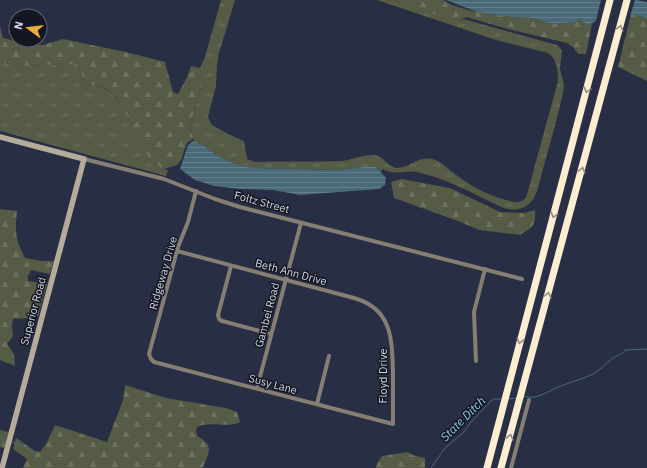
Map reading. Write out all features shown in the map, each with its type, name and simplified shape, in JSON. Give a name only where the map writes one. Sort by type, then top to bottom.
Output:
[{"type":"highway","points":[[487,468],[610,0]]},
{"type":"highway","points":[[501,468],[627,0]]},
{"type":"street","name":"Foltz Street","points":[[0,137],[160,178],[231,205],[522,279]]},
{"type":"street","name":"Superior Road","points":[[2,468],[84,159]]},
{"type":"street","name":"Ridgeway Drive","points":[[150,359],[149,354],[177,251],[188,222],[196,192]]},
{"type":"street","name":"Gambel Road","points":[[257,388],[301,223]]},
{"type":"street","name":"Beth Ann Drive","points":[[177,251],[363,301],[377,311],[384,319],[388,328]]},
{"type":"street","points":[[232,266],[218,315],[219,319],[271,334]]},
{"type":"street","points":[[476,361],[474,312],[485,269]]},
{"type":"street","name":"Floyd Drive","points":[[388,328],[392,342],[393,424]]},
{"type":"street","points":[[317,404],[329,356]]},
{"type":"street","name":"Susy Lane","points":[[150,359],[154,362],[393,424]]},
{"type":"street","points":[[511,468],[529,400]]},
{"type":"green space","points":[[221,0],[235,0],[219,53],[216,86],[208,117],[212,125],[244,141],[247,159],[255,162],[341,161],[366,155],[374,155],[380,157],[390,166],[397,168],[419,160],[429,159],[440,162],[479,190],[492,196],[514,202],[519,202],[526,198],[558,81],[557,69],[551,55],[496,40],[377,0],[395,0],[461,21],[463,19],[557,45],[562,50],[560,69],[564,85],[563,94],[539,186],[532,201],[525,207],[517,209],[505,208],[438,178],[417,172],[391,172],[383,169],[381,172],[376,167],[337,170],[252,168],[235,164],[216,155],[203,145],[193,141],[194,138],[189,128],[203,81],[200,68],[205,57]]},
{"type":"green space","points":[[395,0],[443,0],[452,5],[471,11],[512,17],[533,18],[552,24],[575,22],[580,19],[586,25],[592,24],[586,54],[578,54],[574,48],[567,43],[466,17],[457,22]]},
{"type":"green space","points":[[631,14],[647,18],[647,81],[618,67]]},
{"type":"green space","points":[[0,26],[3,38],[8,39],[8,48],[48,48],[48,44],[63,39],[165,62],[173,92],[178,94],[191,66],[200,68],[203,81],[189,128],[194,138],[187,143],[181,160],[177,165],[164,169],[153,161],[138,142],[117,98],[106,89],[86,84],[78,64],[22,66],[0,62]]},
{"type":"green space","points":[[0,62],[22,66],[78,64],[86,84],[98,86],[111,92],[122,104],[138,142],[164,169],[168,170],[166,176],[0,131]]},
{"type":"green space","points":[[401,179],[450,188],[500,212],[524,213],[535,210],[535,220],[531,228],[520,235],[479,230],[394,198],[391,182]]},
{"type":"green space","points":[[0,209],[17,211],[16,235],[25,258],[41,261],[54,261],[50,274],[31,270],[28,276],[28,281],[47,284],[38,316],[13,319],[13,336],[7,344],[14,354],[15,366],[0,360]]},
{"type":"green space","points":[[125,385],[166,398],[226,408],[237,412],[240,422],[229,425],[208,424],[197,427],[197,436],[206,443],[209,450],[203,468],[23,468],[27,459],[13,449],[16,438],[35,451],[40,452],[46,444],[55,425],[107,442],[123,400]]},
{"type":"green space","points":[[0,430],[9,432],[4,448],[0,447]]},
{"type":"green space","points":[[408,452],[412,455],[425,458],[425,468],[376,468],[382,456]]},
{"type":"water","points":[[446,0],[637,0],[647,2],[647,18],[619,13],[608,14],[586,25],[580,19],[575,22],[552,24],[533,18],[512,17],[477,12]]},
{"type":"water","points":[[193,141],[203,145],[216,155],[235,164],[252,168],[337,170],[376,167],[386,178],[385,185],[379,189],[300,195],[273,190],[240,189],[214,186],[195,180],[180,169],[188,145]]},
{"type":"pier","points":[[601,0],[635,0],[630,16],[613,15],[601,19],[595,25]]},
{"type":"waterway","name":"State Ditch","points":[[522,397],[538,396],[589,376],[598,371],[625,350],[647,349]]},
{"type":"waterway","name":"State Ditch","points":[[508,399],[517,398]]},
{"type":"waterway","name":"State Ditch","points":[[431,468],[445,448],[463,433],[490,402],[494,399],[501,399]]},
{"type":"waterway","name":"State Ditch","points":[[0,437],[6,440]]},
{"type":"waterway","name":"State Ditch","points":[[12,442],[33,452],[36,460],[42,468]]}]
